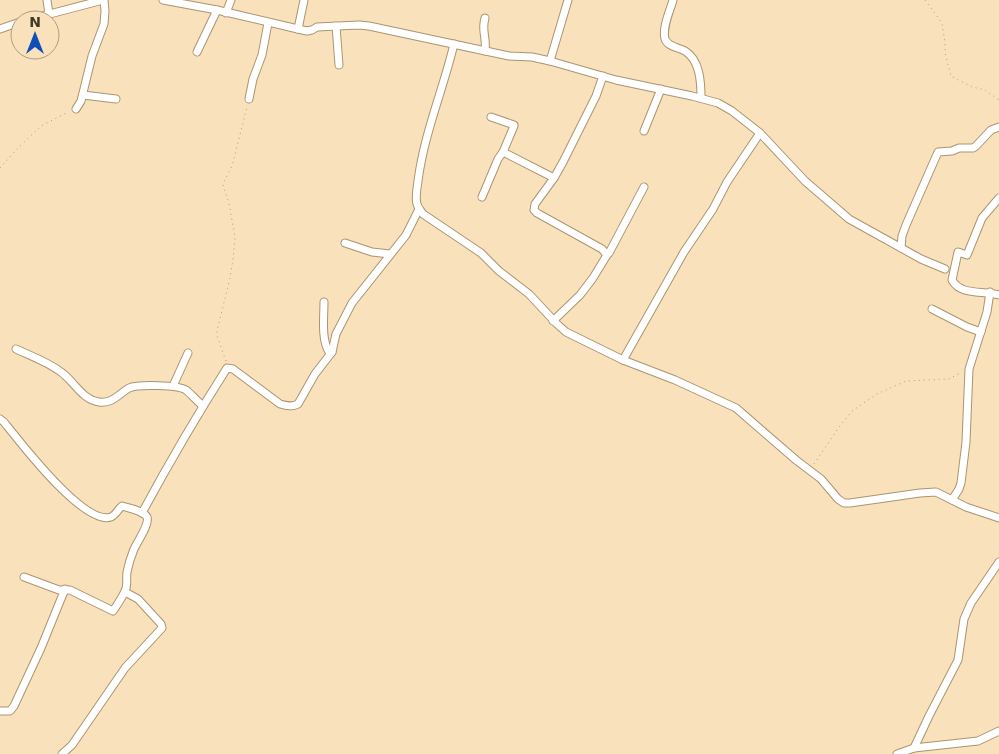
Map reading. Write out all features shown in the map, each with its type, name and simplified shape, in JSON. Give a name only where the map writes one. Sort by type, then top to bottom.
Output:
[{"type":"street","points":[[60,11],[104,0],[104,24],[92,56],[81,101],[76,109]]},
{"type":"street","points":[[167,0],[307,31],[316,27],[369,26],[509,56],[532,57],[616,80],[718,103],[732,111],[760,133],[805,181],[849,219],[921,259],[945,269]]},
{"type":"street","points":[[226,13],[231,0]]},
{"type":"street","points":[[298,29],[304,0]]},
{"type":"street","points":[[550,61],[568,0]]},
{"type":"street","points":[[674,0],[666,26],[666,40],[668,44],[690,55],[700,77],[701,98]]},
{"type":"street","points":[[197,52],[217,10]]},
{"type":"street","points":[[485,18],[483,27],[486,41],[485,51]]},
{"type":"street","points":[[249,99],[262,55],[268,23]]},
{"type":"street","points":[[336,26],[338,65]]},
{"type":"street","points":[[454,44],[424,146],[416,197],[417,205],[423,214],[481,253],[499,271],[529,294],[566,332],[623,360],[675,380],[736,408],[821,480],[844,503],[936,492],[977,511],[999,518]]},
{"type":"street","points":[[603,76],[596,96],[554,178],[535,204],[534,210],[602,249],[607,255]]},
{"type":"street","points":[[644,131],[661,89]]},
{"type":"street","points":[[82,95],[116,99]]},
{"type":"street","points":[[482,197],[514,126],[491,116]]},
{"type":"street","points":[[901,248],[902,236],[938,152],[959,148],[973,148],[991,130],[999,127]]},
{"type":"street","points":[[623,360],[684,252],[760,133]]},
{"type":"street","points":[[503,152],[554,178]]},
{"type":"street","points":[[554,321],[580,295],[593,278],[609,253],[644,187]]},
{"type":"street","points":[[999,198],[982,218],[967,254],[958,252],[952,280],[955,286],[962,290],[990,292],[999,295]]},
{"type":"street","points":[[142,513],[174,454],[228,368],[233,369],[280,404],[294,406],[300,401],[315,374],[332,352],[336,334],[352,303],[406,235],[419,209]]},
{"type":"street","points":[[345,243],[372,252],[390,254]]},
{"type":"street","points":[[952,500],[960,483],[966,442],[969,369],[987,312],[990,292]]},
{"type":"street","points":[[324,302],[324,338],[327,349],[329,352],[332,352]]},
{"type":"street","points":[[932,310],[981,332]]},
{"type":"street","points":[[16,349],[60,371],[85,396],[93,401],[101,403],[116,399],[129,388],[136,386],[173,386],[185,390],[203,406]]},
{"type":"street","points":[[173,386],[188,353]]},
{"type":"street","points":[[0,419],[60,488],[90,512],[103,517],[110,517],[122,506],[142,513],[148,521],[134,550],[128,568],[125,592],[112,611],[70,590],[59,590],[24,577]]},
{"type":"street","points":[[909,751],[958,660],[964,618],[971,603],[999,562]]},
{"type":"street","points":[[0,711],[10,711],[14,706],[41,648],[65,589]]},
{"type":"street","points":[[62,754],[72,745],[124,668],[162,628],[161,624],[138,599],[125,592]]},
{"type":"street","points":[[897,754],[978,741],[999,731]]},
{"type":"path","points":[[926,0],[942,23],[945,53],[951,76],[985,90],[999,100]]},
{"type":"path","points":[[228,368],[217,331],[234,260],[235,238],[229,203],[223,186],[232,166],[249,99]]},
{"type":"path","points":[[0,168],[41,126],[76,109]]},
{"type":"path","points":[[810,471],[837,430],[852,411],[864,401],[906,381],[949,379],[969,369]]}]
